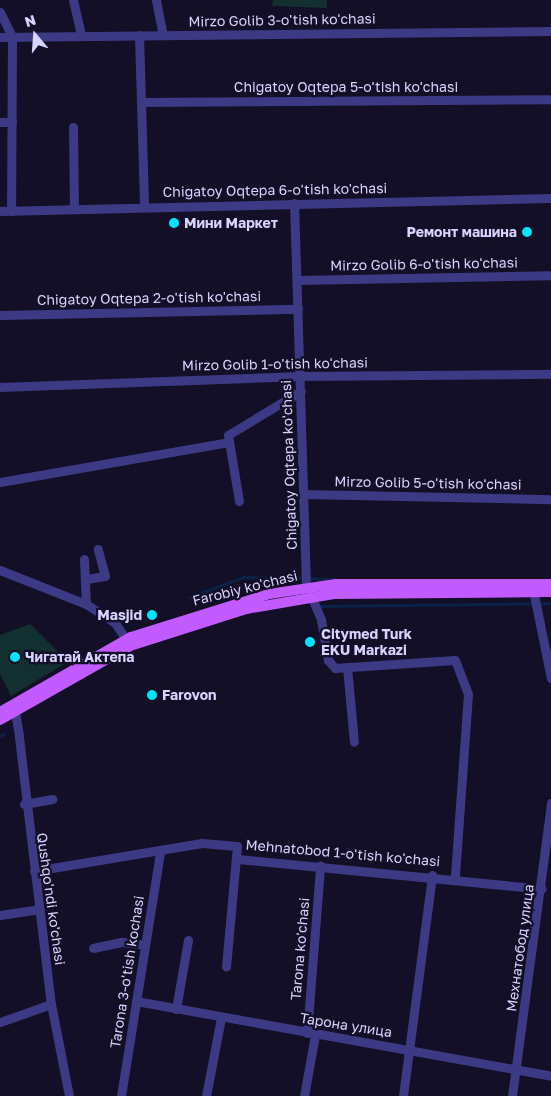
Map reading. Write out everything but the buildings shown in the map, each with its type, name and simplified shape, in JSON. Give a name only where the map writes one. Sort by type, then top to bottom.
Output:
[{"type":"main road","name":"Farobiy ko'chasi","points":[[0,720],[7,711],[128,643],[230,604],[311,596],[533,588],[551,584]]},
{"type":"main road","name":"Farobiy ko'chasi","points":[[533,588],[551,592]]},
{"type":"street","points":[[73,0],[80,36]]},
{"type":"street","points":[[156,0],[163,35]]},
{"type":"street","points":[[0,12],[12,37],[11,211]]},
{"type":"street","name":"Mirzo Golib 3-o'tish ko'chasi","points":[[0,37],[551,31]]},
{"type":"street","points":[[139,35],[144,206]]},
{"type":"street","name":"Chigatoy Oqtepa 5-o'tish ko'chasi","points":[[141,102],[551,99]]},
{"type":"street","points":[[0,122],[12,122]]},
{"type":"street","points":[[73,127],[74,207]]},
{"type":"street","name":"Chigatoy Oqtepa 6-o'tish ko'chasi","points":[[0,211],[74,207],[551,198]]},
{"type":"street","name":"Chigatoy Oqtepa ko'chasi","points":[[294,203],[304,494],[311,596],[328,660],[334,668],[347,667]]},
{"type":"street","name":"Mirzo Golib 6-o'tish ko'chasi","points":[[297,280],[551,275]]},
{"type":"street","name":"Chigatoy Oqtepa 2-o'tish ko'chasi","points":[[0,315],[298,309]]},
{"type":"street","name":"Mirzo Golib 1-o'tish ko'chasi","points":[[0,387],[300,376],[551,374]]},
{"type":"street","points":[[239,501],[229,442],[230,432],[301,391]]},
{"type":"street","points":[[0,482],[229,442]]},
{"type":"street","name":"Mirzo Golib 5-o'tish ko'chasi","points":[[304,494],[551,499]]},
{"type":"street","points":[[86,579],[105,576],[98,549]]},
{"type":"street","points":[[84,560],[86,604]]},
{"type":"street","points":[[0,570],[86,604],[115,624],[128,643]]},
{"type":"street","points":[[533,588],[551,678]]},
{"type":"street","points":[[354,742],[347,667],[455,660],[468,694],[455,877]]},
{"type":"street","name":"Qushqo'ndi ko'chasi","points":[[7,711],[40,909],[50,1004],[69,1096]]},
{"type":"street","points":[[24,804],[53,798]]},
{"type":"street","name":"Мехнатобод улица","points":[[512,1096],[542,889],[551,803]]},
{"type":"street","name":"Mehnatobod 1-o'tish ko'chasi","points":[[34,871],[160,853],[213,843],[237,846],[238,859],[455,877],[542,889]]},
{"type":"street","name":"Tarona 3-o'tish kochasi","points":[[121,1096],[160,853]]},
{"type":"street","points":[[226,968],[238,859]]},
{"type":"street","name":"Tarona ko'chasi","points":[[304,1096],[311,1034],[320,866]]},
{"type":"street","points":[[403,1096],[412,1048],[432,875]]},
{"type":"street","points":[[0,914],[40,909]]},
{"type":"street","points":[[176,1009],[188,940]]},
{"type":"street","points":[[93,948],[122,942],[145,945]]},
{"type":"street","name":"Тарона улица","points":[[136,1001],[311,1034],[412,1048],[551,1076]]},
{"type":"street","points":[[0,1022],[50,1004]]},
{"type":"street","points":[[206,1096],[221,1018]]},
{"type":"green space","points":[[273,0],[327,0],[327,8],[272,6]]},
{"type":"green space","points":[[30,624],[68,662],[11,696],[0,674],[0,635]]},
{"type":"waterway","points":[[190,597],[244,577],[333,579]]},
{"type":"waterway","points":[[320,606],[551,603]]},
{"type":"waterway","points":[[0,736],[4,734]]},
{"type":"place","name":"Мини Маркет","points":[[174,223]]},
{"type":"place","name":"Ремонт машина","points":[[527,232]]},
{"type":"place","name":"Masjid","points":[[152,615]]},
{"type":"place","name":"Citymed Turk EKU Markazi","points":[[310,642]]},
{"type":"place","name":"Чигатай Актепа","points":[[15,657]]},
{"type":"place","name":"Farovon","points":[[152,695]]}]
